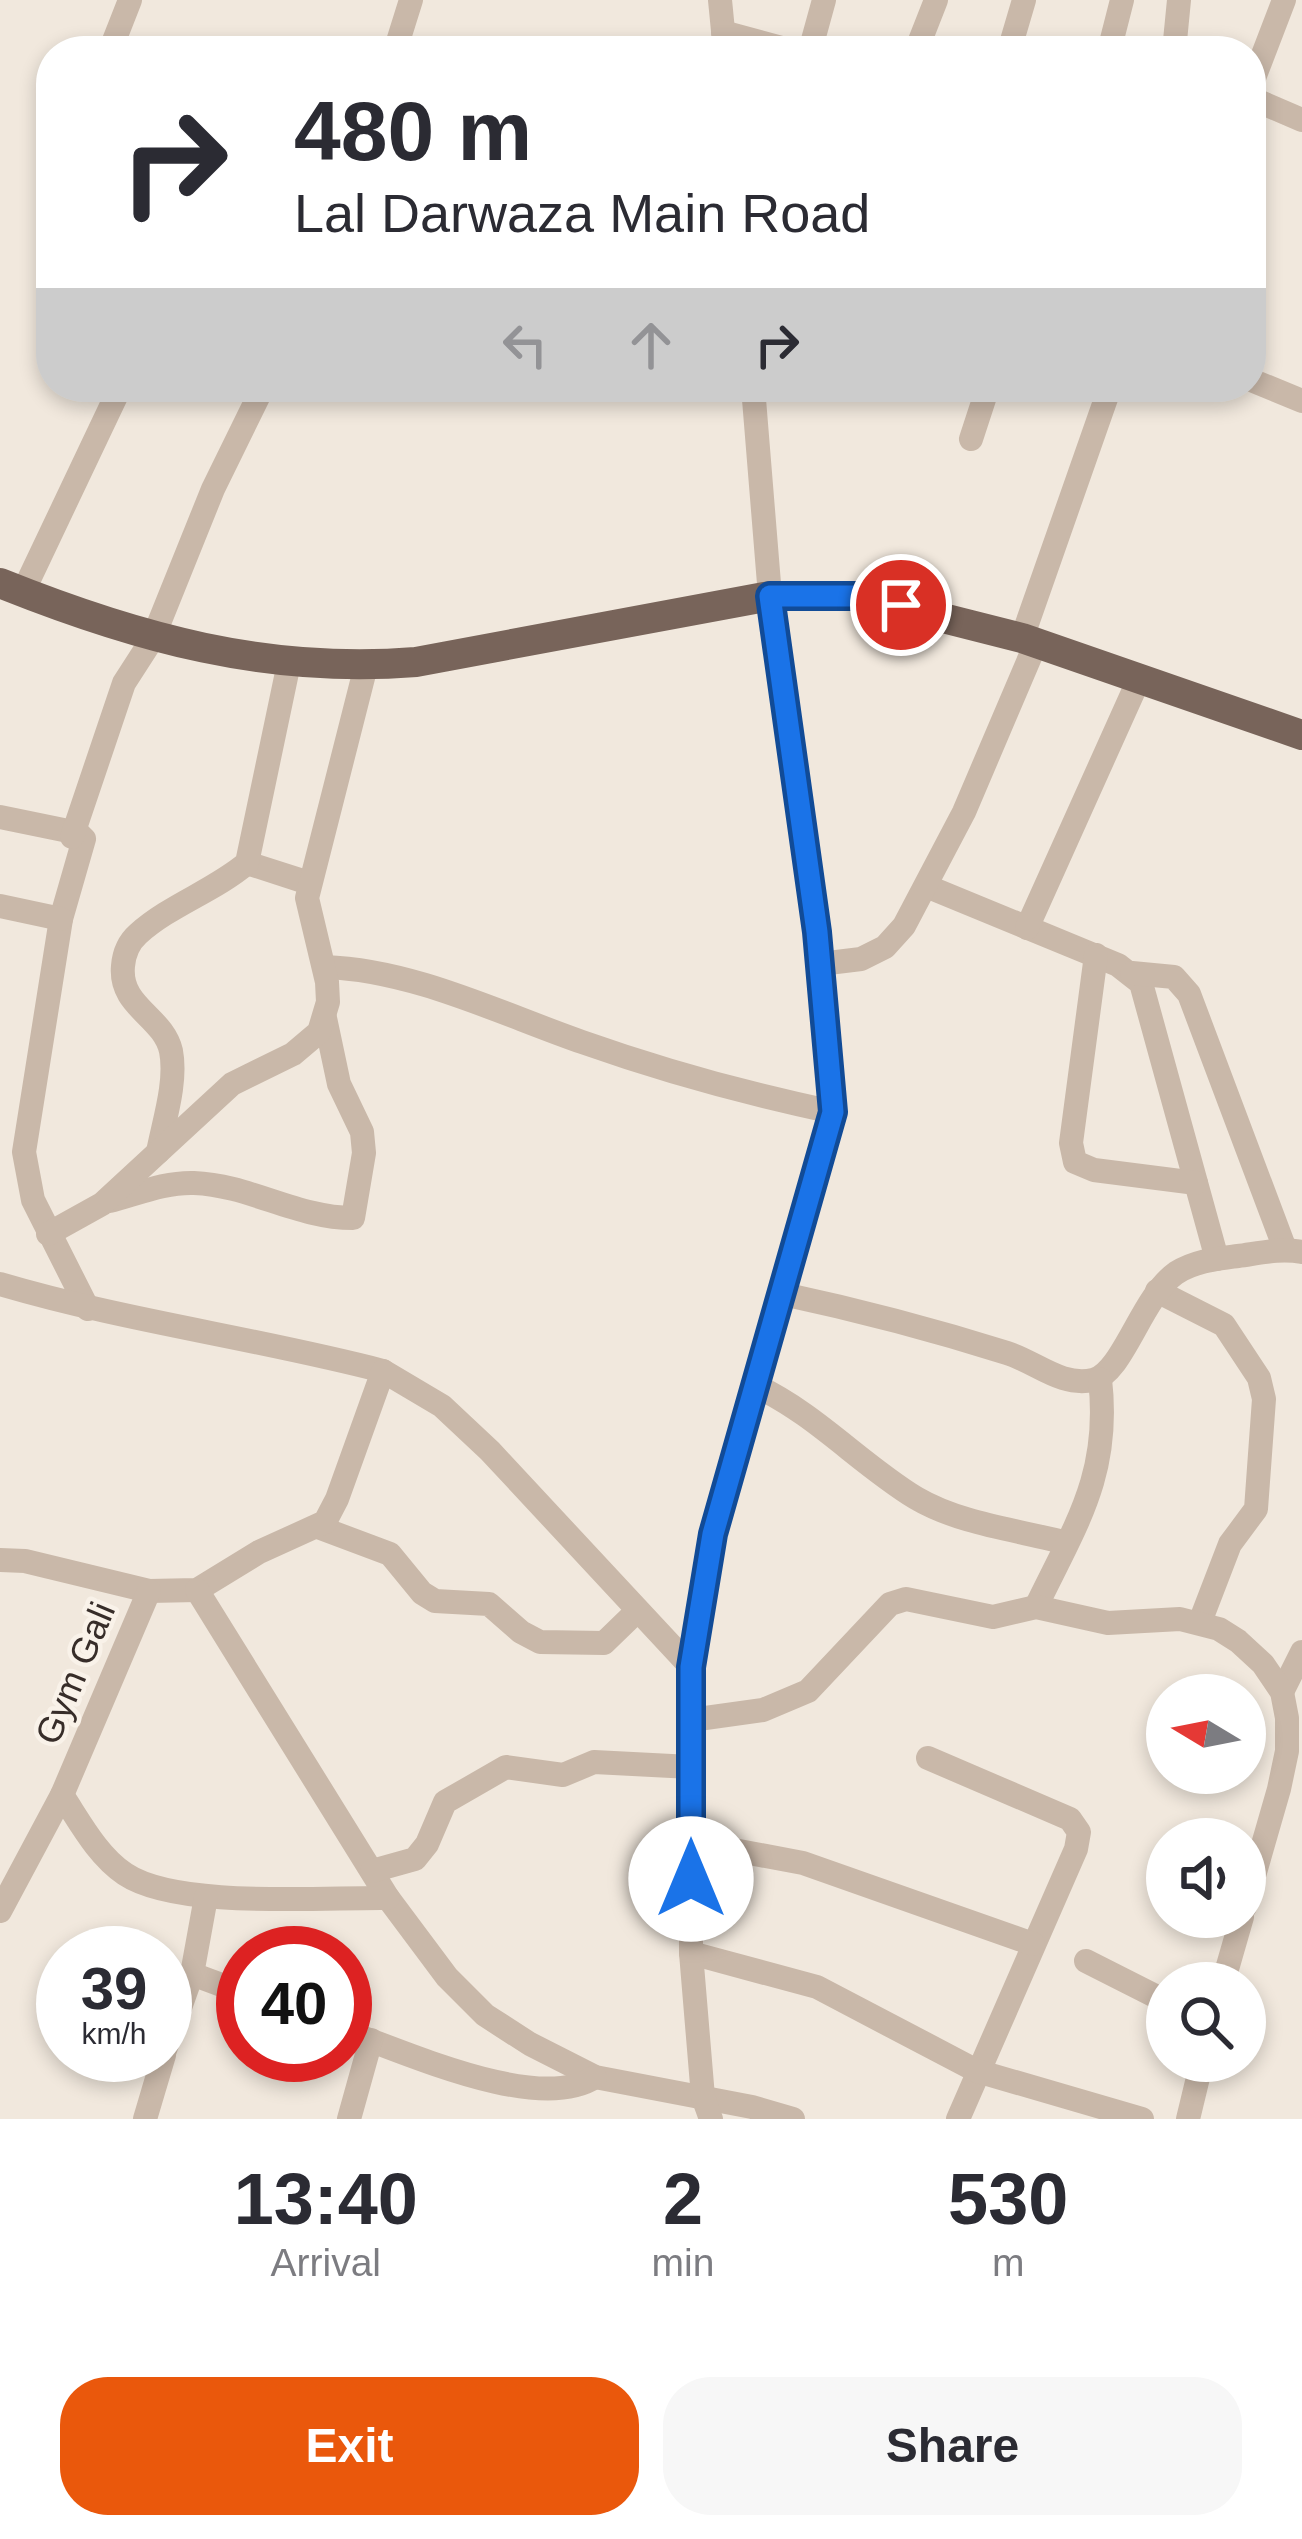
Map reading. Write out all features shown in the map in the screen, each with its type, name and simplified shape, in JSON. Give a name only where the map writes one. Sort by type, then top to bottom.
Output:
[{"type":"main road","points":[[6,585],[153,638],[289,663],[366,666],[416,662],[770,596],[856,596],[1029,641],[1302,735]]},
{"type":"street","points":[[116,36],[130,0]]},
{"type":"street","points":[[399,36],[411,0]]},
{"type":"street","points":[[720,0],[723,36]]},
{"type":"street","points":[[814,36],[824,0]]},
{"type":"street","points":[[922,36],[936,0]]},
{"type":"street","points":[[1013,36],[1024,0]]},
{"type":"street","points":[[1112,36],[1122,0]]},
{"type":"street","points":[[1175,36],[1179,0]]},
{"type":"street","points":[[1266,47],[1284,0]]},
{"type":"street","points":[[1266,104],[1302,120]]},
{"type":"street","points":[[1266,386],[1302,401]]},
{"type":"street","points":[[6,585],[112,402]]},
{"type":"street","points":[[73,834],[124,683],[153,638],[213,489],[256,402]]},
{"type":"street","points":[[705,2112],[692,1953],[691,1667],[713,1534],[833,1112],[820,964],[770,596],[754,402]]},
{"type":"street","points":[[971,440],[982,402]]},
{"type":"street","points":[[820,964],[862,959],[885,947],[904,926],[926,886],[984,770],[1105,402]]},
{"type":"street","points":[[158,1152],[171,1082],[171,1053],[161,1031],[128,995],[122,973],[124,957],[137,935],[247,863],[289,663]]},
{"type":"street","points":[[47,1234],[101,1204],[232,1084],[309,1043],[325,1018],[325,967],[308,913],[309,883],[366,666]]},
{"type":"street","points":[[1028,928],[1139,679]]},
{"type":"street","points":[[0,817],[83,836],[62,919],[24,1152],[27,1184],[47,1234],[88,1309]]},
{"type":"street","points":[[247,863],[309,883]]},
{"type":"street","points":[[783,1294],[1014,1355],[1081,1382],[1100,1378],[1114,1368],[1157,1291],[1196,1262],[1293,1251],[1189,994],[1174,977],[1132,974],[926,886]]},
{"type":"street","points":[[0,906],[62,919]]},
{"type":"street","points":[[1096,956],[1071,1143],[1075,1162],[1094,1170],[1196,1183]]},
{"type":"street","points":[[325,967],[386,974],[631,1059],[833,1112]]},
{"type":"street","points":[[1132,974],[1147,997],[1216,1259]]},
{"type":"street","points":[[101,1204],[188,1183],[229,1187],[289,1209],[353,1218],[364,1153],[362,1132],[339,1084],[325,1018]]},
{"type":"street","points":[[0,1284],[88,1309],[382,1371],[442,1406],[490,1450],[691,1667]]},
{"type":"street","points":[[1157,1291],[1216,1318],[1232,1335],[1263,1388],[1256,1509],[1230,1544],[1200,1622]]},
{"type":"street","points":[[0,1559],[149,1591],[196,1590],[260,1552],[318,1527],[332,1513],[382,1371]]},
{"type":"street","points":[[1036,1606],[1098,1469],[1105,1418],[1100,1378]]},
{"type":"street","points":[[756,1386],[793,1405],[917,1499],[952,1514],[1067,1543]]},
{"type":"street","points":[[318,1527],[391,1554],[428,1598],[440,1603],[489,1604],[540,1642],[604,1642],[636,1612]]},
{"type":"street","points":[[196,1590],[388,1898],[447,1977],[484,2015],[596,2077],[705,2112],[793,2119]]},
{"type":"street","name":"Gym Gali","points":[[0,1911],[62,1795],[149,1591]]},
{"type":"street","points":[[691,1720],[763,1710],[808,1691],[897,1601],[906,1599],[993,1617],[1036,1606],[1108,1623],[1200,1622],[1238,1641],[1263,1664],[1282,1692],[1291,1793],[1266,1854]]},
{"type":"street","points":[[1282,1692],[1302,1652]]},
{"type":"street","points":[[928,1758],[1076,1825],[1076,1849],[958,2119]]},
{"type":"street","points":[[372,1871],[416,1859],[445,1802],[500,1768],[562,1775],[593,1762],[691,1767]]},
{"type":"street","points":[[62,1795],[98,1848],[128,1877],[175,1893],[388,1898]]},
{"type":"street","points":[[691,1842],[803,1863],[1033,1944]]},
{"type":"street","points":[[206,1897],[192,1974],[216,1983]]},
{"type":"street","points":[[692,1953],[817,1988],[977,2071],[1142,2119]]},
{"type":"street","points":[[1086,1961],[1146,1991]]},
{"type":"street","points":[[372,2040],[478,2077],[546,2090],[567,2090],[596,2077]]},
{"type":"street","points":[[145,2119],[155,2082]]},
{"type":"street","points":[[350,2119],[360,2082]]},
{"type":"street","points":[[1187,2119],[1197,2082]]},
{"type":"route","points":[[691,1879],[691,1667],[713,1534],[833,1112],[817,932],[770,596],[856,596],[901,605]]}]
